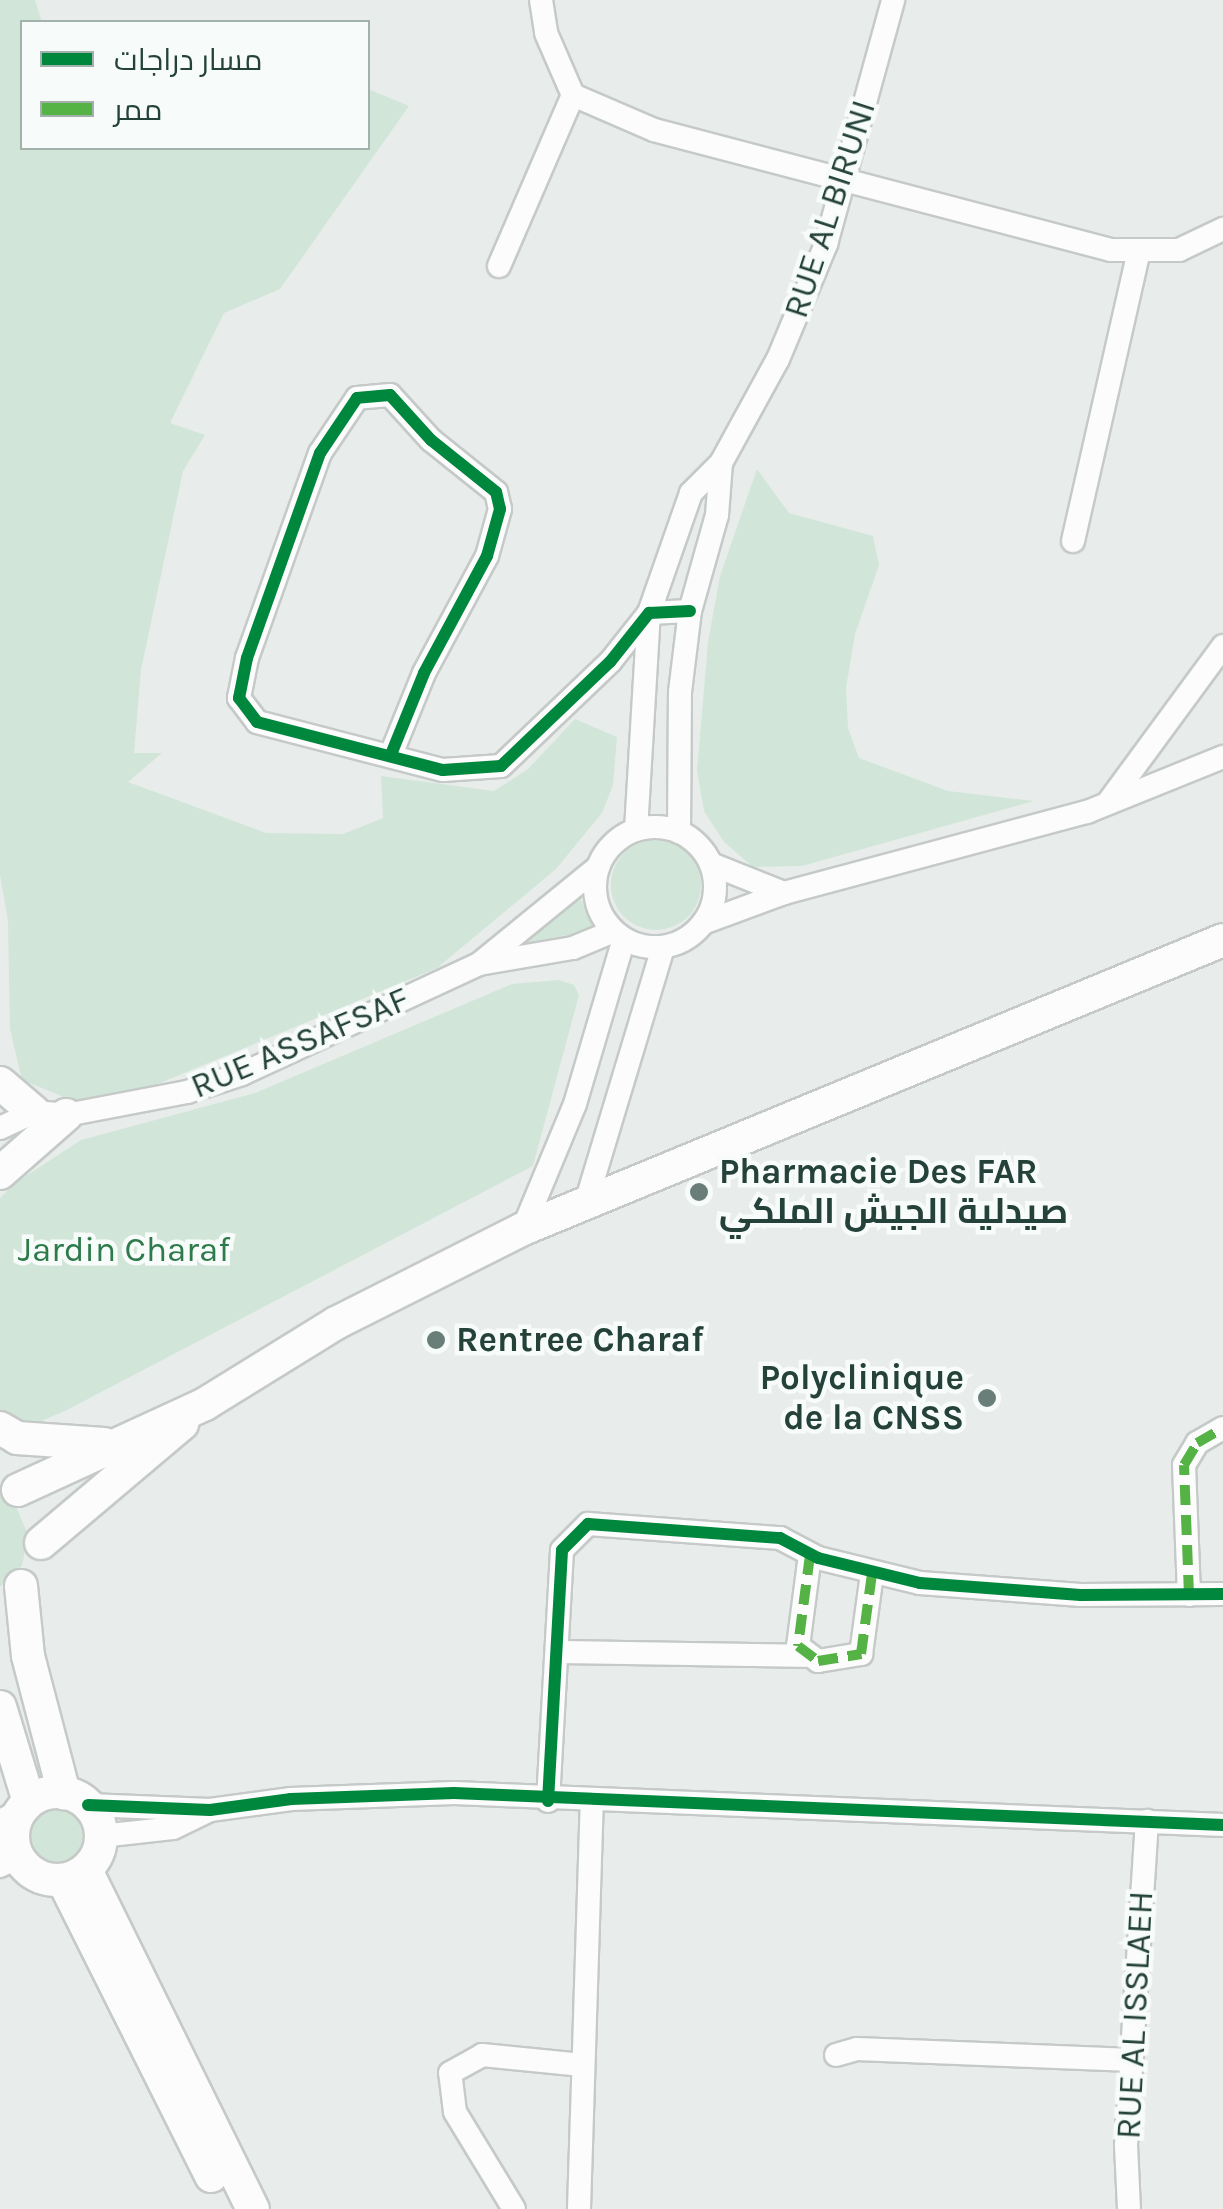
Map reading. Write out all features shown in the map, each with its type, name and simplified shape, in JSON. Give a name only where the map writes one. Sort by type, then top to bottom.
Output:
[{"type":"main road","points":[[40,1543],[36,1514],[5,1482],[113,1444],[205,1404],[336,1323],[523,1230],[1223,940]]},
{"type":"main road","points":[[0,1083],[50,1114],[0,1174]]},
{"type":"main road","points":[[74,1875],[101,1836],[76,1799],[11,1593],[40,1543],[205,1404]]},
{"type":"main road","points":[[0,1428],[17,1438],[113,1444]]},
{"type":"main road","points":[[0,1707],[16,1811],[9,1862],[36,1876],[74,1875]]},
{"type":"main road","points":[[16,1811],[76,1799]]},
{"type":"main road","points":[[74,1875],[228,2209]]},
{"type":"main road","points":[[74,1875],[253,2209]]},
{"type":"street","points":[[541,0],[546,33],[573,95],[654,130],[846,176],[1138,254],[1179,250],[1223,229]]},
{"type":"street","name":"RUE AL BIRUNI","points":[[721,463],[778,359],[846,176],[893,0]]},
{"type":"street","points":[[499,266],[573,95]]},
{"type":"street","points":[[1073,541],[1138,254]]},
{"type":"street","points":[[392,752],[424,673],[487,556],[500,509],[481,478],[431,440],[390,395],[373,393],[350,404],[320,453],[247,658],[239,698],[257,722],[392,752],[443,770],[501,766],[610,662],[650,612],[690,611]]},
{"type":"street","points":[[679,832],[680,692],[690,611],[717,515],[721,463]]},
{"type":"street","points":[[636,830],[650,612],[692,493],[721,463]]},
{"type":"street","points":[[1109,801],[1223,646]]},
{"type":"street","points":[[784,893],[711,864],[679,832],[636,830],[612,844],[598,868],[600,912],[619,935],[662,947],[704,924],[784,893],[1087,812],[1223,758]]},
{"type":"street","points":[[704,924],[716,884],[711,864]]},
{"type":"street","name":"RUE ASSAFSAF","points":[[0,1128],[242,1074],[479,964],[598,868]]},
{"type":"street","points":[[523,1230],[574,1104],[619,935]]},
{"type":"street","name":"RUE ASSAFSAF","points":[[479,964],[573,948],[619,935]]},
{"type":"street","points":[[585,1206],[662,947]]},
{"type":"street","points":[[1189,1596],[1184,1465],[1196,1443],[1223,1428]]},
{"type":"street","points":[[548,1801],[562,1550],[588,1524],[780,1538],[810,1555],[872,1574],[1081,1595],[1223,1594]]},
{"type":"street","points":[[805,1656],[798,1624],[810,1555]]},
{"type":"street","points":[[557,1652],[805,1656],[842,1662],[861,1654],[872,1574]]},
{"type":"street","points":[[76,1799],[210,1810],[382,1793],[1223,1825]]},
{"type":"street","points":[[579,2209],[592,1802]]},
{"type":"street","points":[[101,1836],[173,1828],[210,1810]]},
{"type":"street","name":"RUE AL ISSLAEH","points":[[1129,2209],[1132,2060],[1146,1821]]},
{"type":"street","points":[[836,2055],[857,2050],[1132,2060]]},
{"type":"street","points":[[514,2209],[455,2112],[450,2073],[482,2055],[583,2066]]},
{"type":"green space","points":[[0,0],[35,0],[41,20],[20,20],[20,150],[370,150],[370,90],[409,106],[280,289],[224,313],[170,423],[205,435],[183,471],[141,670],[134,753],[162,753],[128,782],[266,833],[343,834],[383,818],[381,776],[494,791],[528,769],[575,719],[617,737],[613,785],[602,813],[556,869],[437,968],[153,1086],[76,1102],[22,1080],[10,1029],[8,921],[0,875]]},
{"type":"green space","points":[[757,469],[789,513],[873,536],[879,565],[855,634],[846,688],[848,728],[859,758],[948,791],[1034,801],[802,866],[753,867],[724,842],[704,811],[697,771],[708,642],[720,576]]},
{"type":"green space","points":[[656,840],[673,843],[688,853],[698,868],[698,902],[688,917],[673,927],[656,930],[639,927],[624,917],[614,902],[611,885],[614,868],[624,853],[639,843]]},
{"type":"green space","points":[[580,897],[594,930],[522,944]]},
{"type":"green space","name":"Jardin Charaf","points":[[559,980],[574,985],[579,995],[533,1166],[65,1411],[32,1425],[0,1410],[0,1198],[15,1183],[81,1140],[255,1093],[512,984]]},
{"type":"green space","points":[[0,1494],[16,1506],[28,1535],[22,1566],[0,1587]]},
{"type":"green space","points":[[60,1804],[84,1814],[94,1838],[84,1862],[60,1872],[36,1862],[26,1838],[36,1814]]},
{"type":"marked path","points":[[1189,1595],[1184,1465],[1197,1443],[1223,1428]]},
{"type":"marked path","points":[[810,1555],[798,1646],[818,1661],[861,1654],[872,1574]]},
{"type":"cycle path","points":[[392,752],[424,673],[487,556],[500,509],[496,492],[431,440],[390,395],[357,398],[320,453],[247,658],[239,698],[257,722],[443,770],[501,766],[610,662],[649,613],[690,611]]},
{"type":"cycle path","points":[[548,1801],[562,1550],[588,1524],[780,1538],[818,1558],[920,1583],[1081,1595],[1223,1594]]},
{"type":"cycle path","points":[[88,1805],[210,1810],[291,1799],[454,1793],[1223,1825]]},
{"type":"place","name":"Pharmacie Des FAR صيدلية الجيش الملكي","points":[[699,1192]]},
{"type":"place","name":"Rentree Charaf","points":[[436,1340]]},
{"type":"place","name":"Polyclinique de la CNSS","points":[[987,1398]]}]
